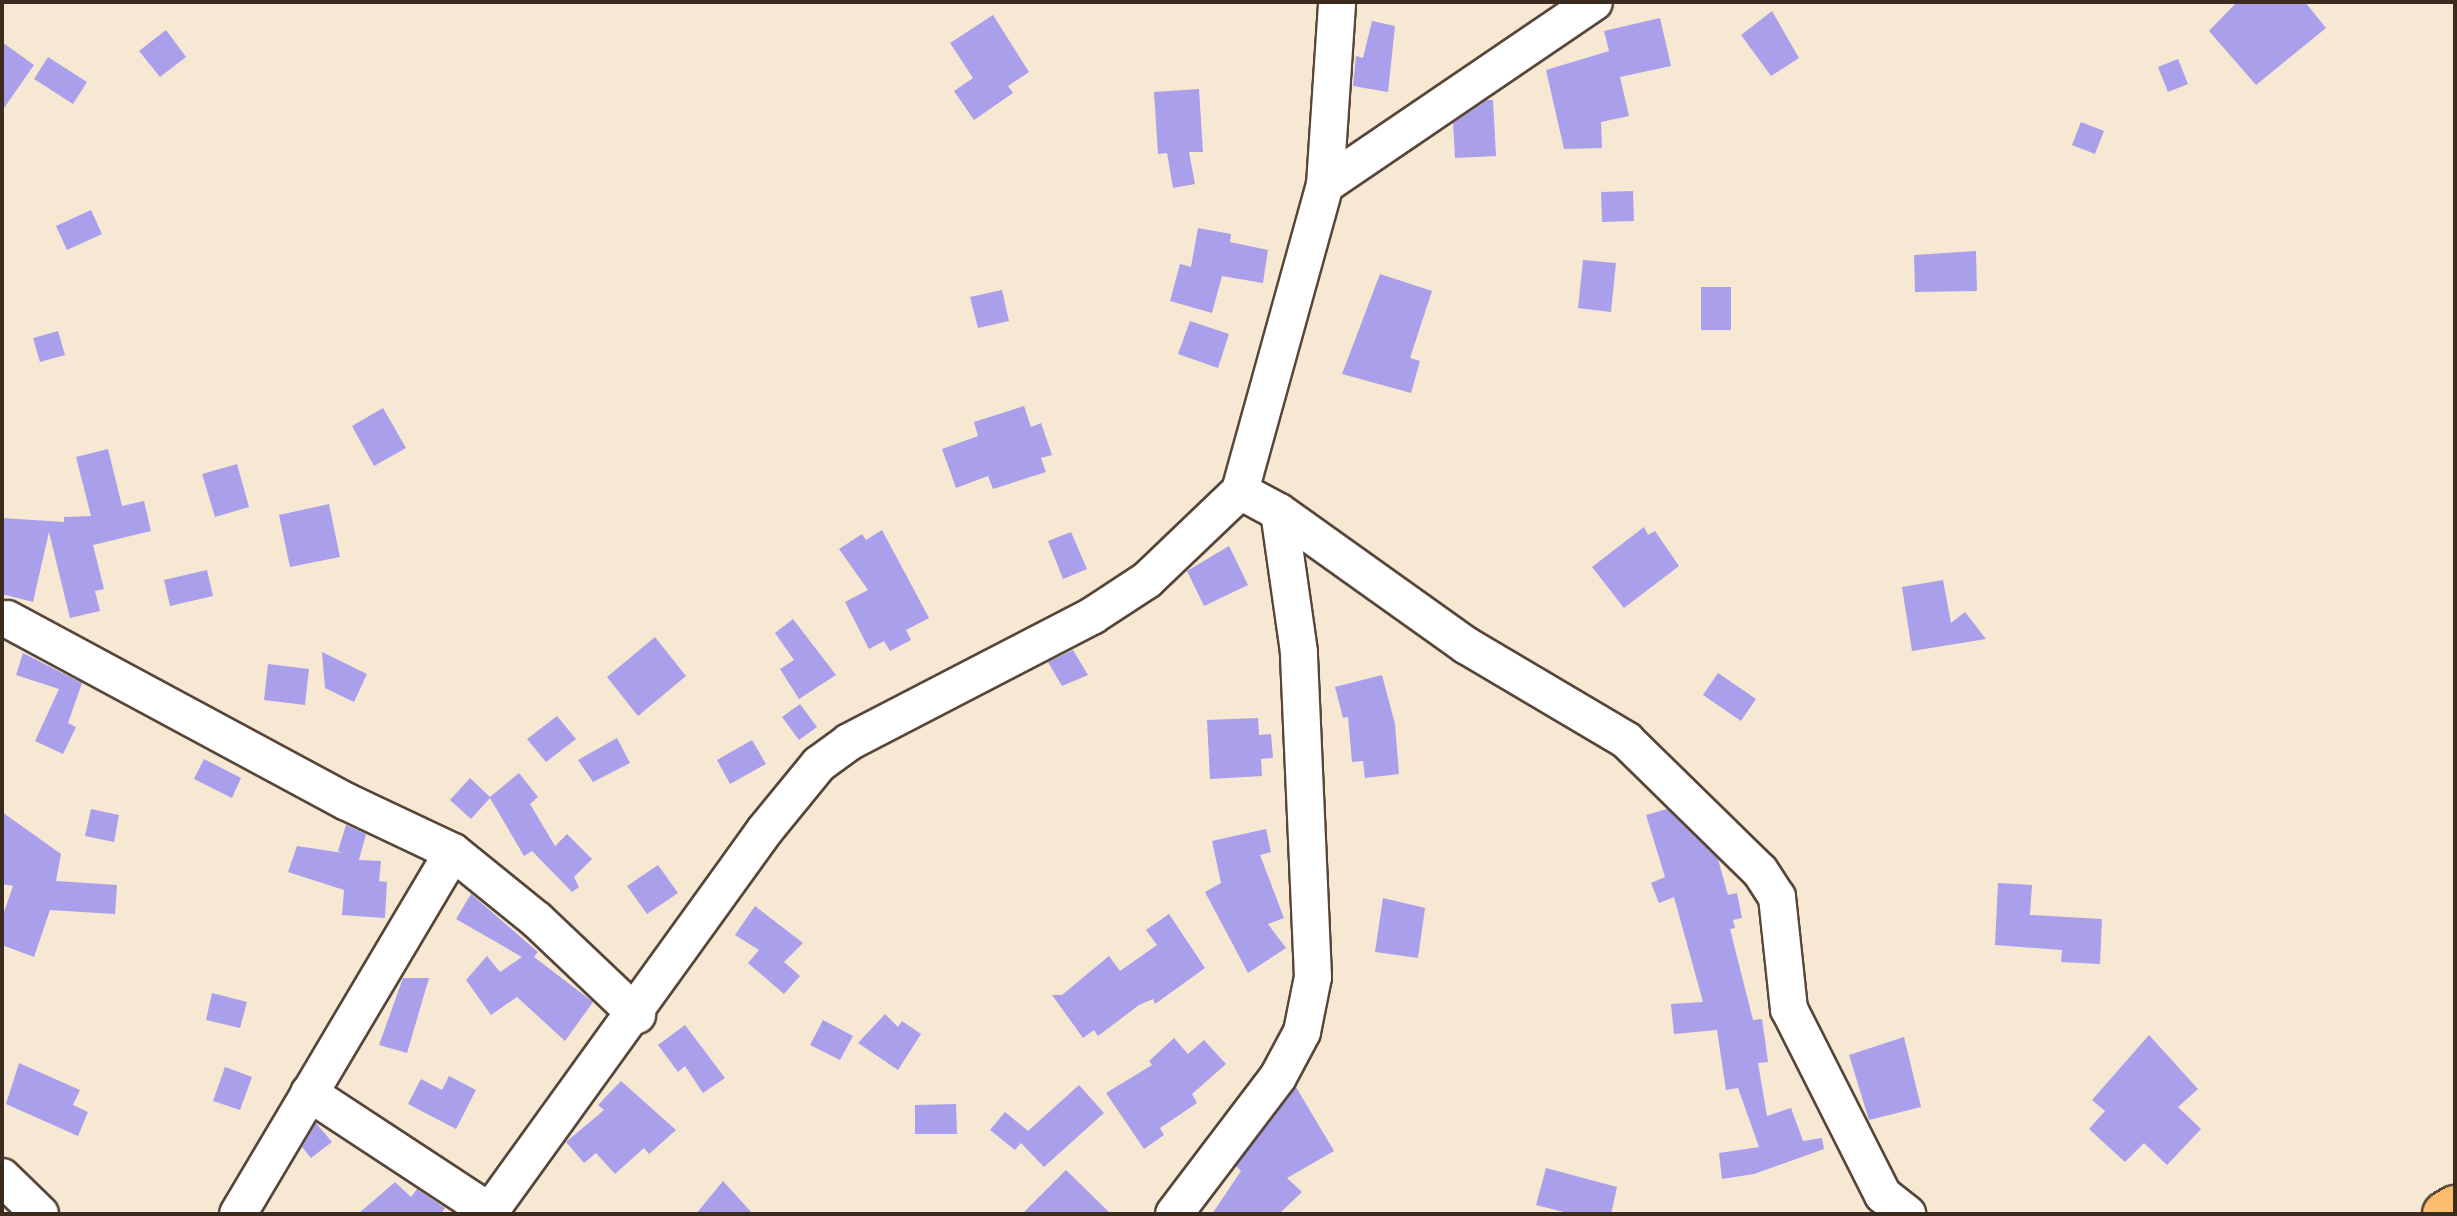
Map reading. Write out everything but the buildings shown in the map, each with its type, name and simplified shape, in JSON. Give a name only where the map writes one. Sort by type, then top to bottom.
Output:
[{"type":"highway","points":[[2445,1214],[2455,1208]]},
{"type":"street","points":[[309,1093],[489,1213],[637,1015],[765,830],[819,764],[849,742],[1092,616],[1147,580],[1240,491],[1325,185],[1337,2]]},
{"type":"street","points":[[1325,185],[1594,2]]},
{"type":"street","points":[[1240,491],[1279,512],[1467,646],[1626,740],[1760,871],[1777,897],[1789,1009],[1883,1195],[1907,1214]]},
{"type":"street","points":[[1174,1214],[1278,1077],[1302,1032],[1313,977],[1299,652],[1279,512]]},
{"type":"street","points":[[4,626],[345,801],[453,852],[537,920],[637,1015]]},
{"type":"street","points":[[238,1214],[453,852]]},
{"type":"street","points":[[2,1177],[40,1214]]}]
